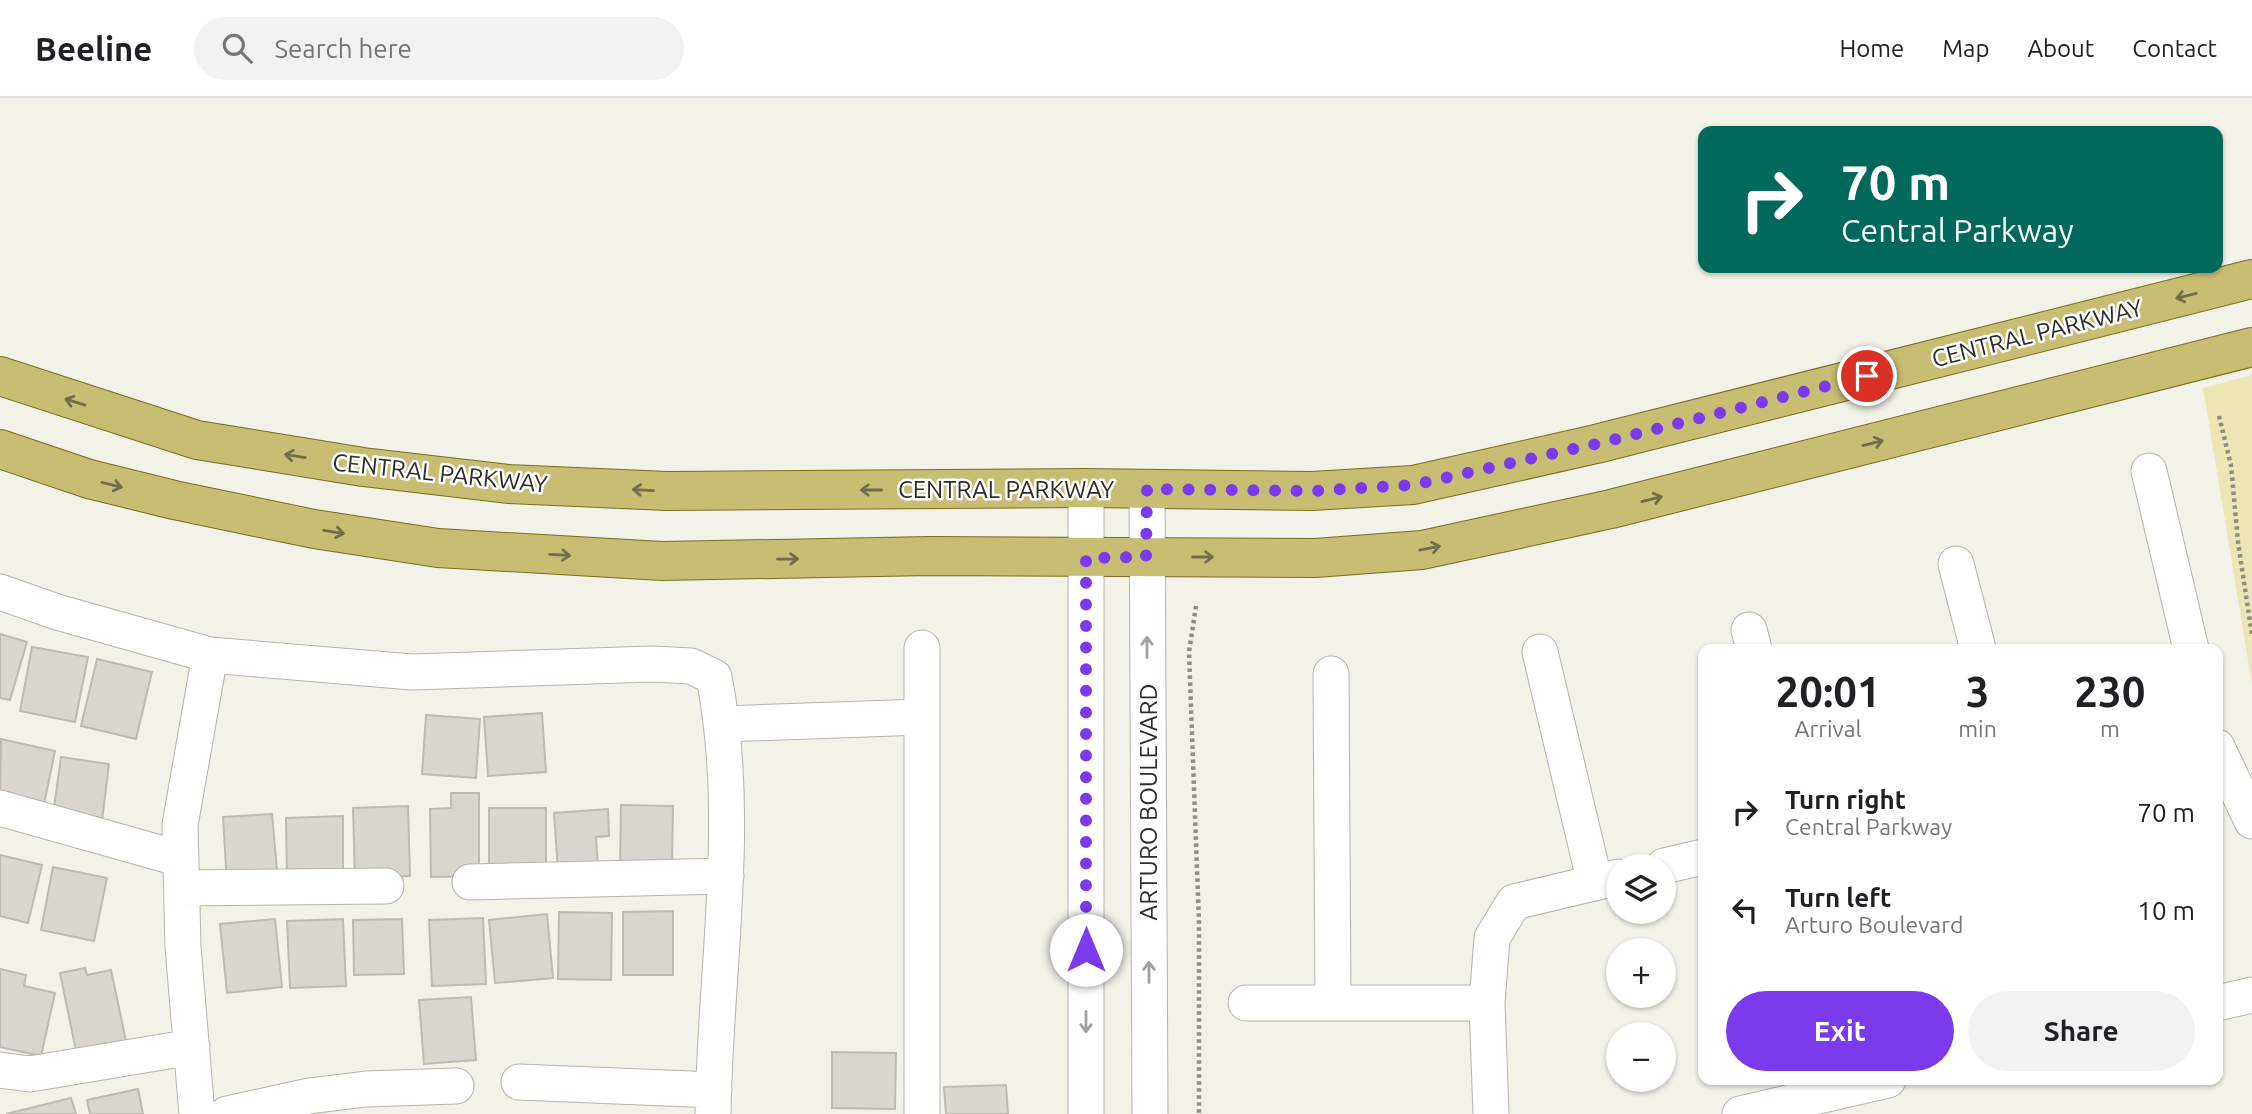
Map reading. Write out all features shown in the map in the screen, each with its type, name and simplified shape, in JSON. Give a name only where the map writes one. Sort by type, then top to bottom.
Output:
[{"type":"main road","name":"CENTRAL PARKWAY","points":[[0,376],[197,440],[363,467],[508,484],[667,491],[1086,488],[1312,491],[1413,485],[1596,444],[2252,279]]},
{"type":"main road","points":[[0,449],[89,479],[174,500],[314,529],[438,548],[663,561],[930,556],[1315,558],[1422,550],[1611,509],[2252,347]]},
{"type":"street","points":[[2149,471],[2190,644]]},
{"type":"street","points":[[1086,488],[1086,1114]]},
{"type":"street","name":"ARTURO BOULEVARD","points":[[1147,489],[1150,1114]]},
{"type":"street","points":[[1956,564],[1977,644]]},
{"type":"street","points":[[0,592],[57,612],[210,655],[412,672],[652,664],[691,666],[715,677],[723,724],[726,876],[714,1102],[519,1083]]},
{"type":"street","points":[[922,648],[922,1114]]},
{"type":"street","points":[[1540,652],[1606,877]]},
{"type":"street","points":[[197,1114],[180,825],[210,655]]},
{"type":"street","points":[[1331,674],[1333,1003]]},
{"type":"street","points":[[723,724],[922,716]]},
{"type":"street","points":[[2223,760],[2252,821]]},
{"type":"street","points":[[0,808],[182,874],[386,886]]},
{"type":"street","points":[[1676,863],[1698,858]]},
{"type":"street","points":[[470,882],[726,876]]},
{"type":"street","points":[[1490,1114],[1487,1003],[1492,939],[1514,902],[1606,880]]},
{"type":"street","points":[[2223,1002],[2252,995]]},
{"type":"street","points":[[1246,1003],[1487,1003]]},
{"type":"street","points":[[0,1070],[30,1074],[192,1047]]},
{"type":"street","points":[[1740,1114],[1866,1085]]},
{"type":"street","points":[[227,1114],[309,1096],[355,1090],[456,1086]]},
{"type":"path","points":[[2218,416],[2231,465],[2238,541],[2252,635]]},
{"type":"path","points":[[1196,606],[1189,652],[1198,910],[1199,1114]]},
{"type":"shaded area","points":[[2252,375],[2252,684],[2203,388]]},
{"type":"building","points":[[0,634],[27,642],[10,700],[0,698]]},
{"type":"building","points":[[32,647],[88,657],[75,722],[20,711]]},
{"type":"building","points":[[97,659],[152,672],[136,739],[81,726]]},
{"type":"building","points":[[542,713],[546,772],[488,776],[484,717]]},
{"type":"building","points":[[426,715],[480,719],[476,778],[422,774]]},
{"type":"building","points":[[1,739],[55,751],[42,814],[0,805]]},
{"type":"building","points":[[61,757],[109,764],[101,829],[52,822]]},
{"type":"building","points":[[451,793],[479,793],[479,876],[431,877],[430,809],[451,808]]},
{"type":"building","points":[[621,805],[673,806],[672,869],[620,868]]},
{"type":"building","points":[[408,806],[410,876],[355,878],[353,808]]},
{"type":"building","points":[[489,808],[546,808],[546,878],[489,878]]},
{"type":"building","points":[[608,809],[609,836],[596,837],[598,868],[558,871],[554,813]]},
{"type":"building","points":[[272,814],[278,881],[227,885],[223,817]]},
{"type":"building","points":[[343,816],[343,877],[287,878],[286,818]]},
{"type":"building","points":[[0,855],[42,865],[28,923],[0,916]]},
{"type":"building","points":[[53,867],[107,878],[94,941],[41,930]]},
{"type":"building","points":[[673,911],[673,975],[623,975],[623,912]]},
{"type":"building","points":[[559,912],[612,913],[611,980],[558,979]]},
{"type":"building","points":[[547,914],[553,978],[495,983],[489,920]]},
{"type":"building","points":[[483,918],[486,984],[432,986],[429,920]]},
{"type":"building","points":[[275,919],[282,987],[227,993],[220,924]]},
{"type":"building","points":[[343,919],[346,986],[290,988],[287,921]]},
{"type":"building","points":[[402,919],[404,974],[354,975],[353,920]]},
{"type":"building","points":[[85,968],[87,975],[111,970],[126,1041],[76,1051],[60,973]]},
{"type":"building","points":[[0,969],[26,975],[24,986],[55,993],[41,1056],[0,1047]]},
{"type":"building","points":[[471,997],[476,1060],[424,1064],[419,1000]]},
{"type":"building","points":[[832,1052],[896,1053],[895,1109],[832,1108]]},
{"type":"building","points":[[1006,1085],[1008,1114],[946,1114],[944,1087]]},
{"type":"building","points":[[138,1089],[143,1114],[90,1114],[87,1100]]},
{"type":"building","points":[[71,1098],[76,1114],[6,1114]]},
{"type":"route","points":[[1086,950],[1086,558],[1146,557],[1147,489],[1312,491],[1413,485],[1596,444],[1867,376]]}]
